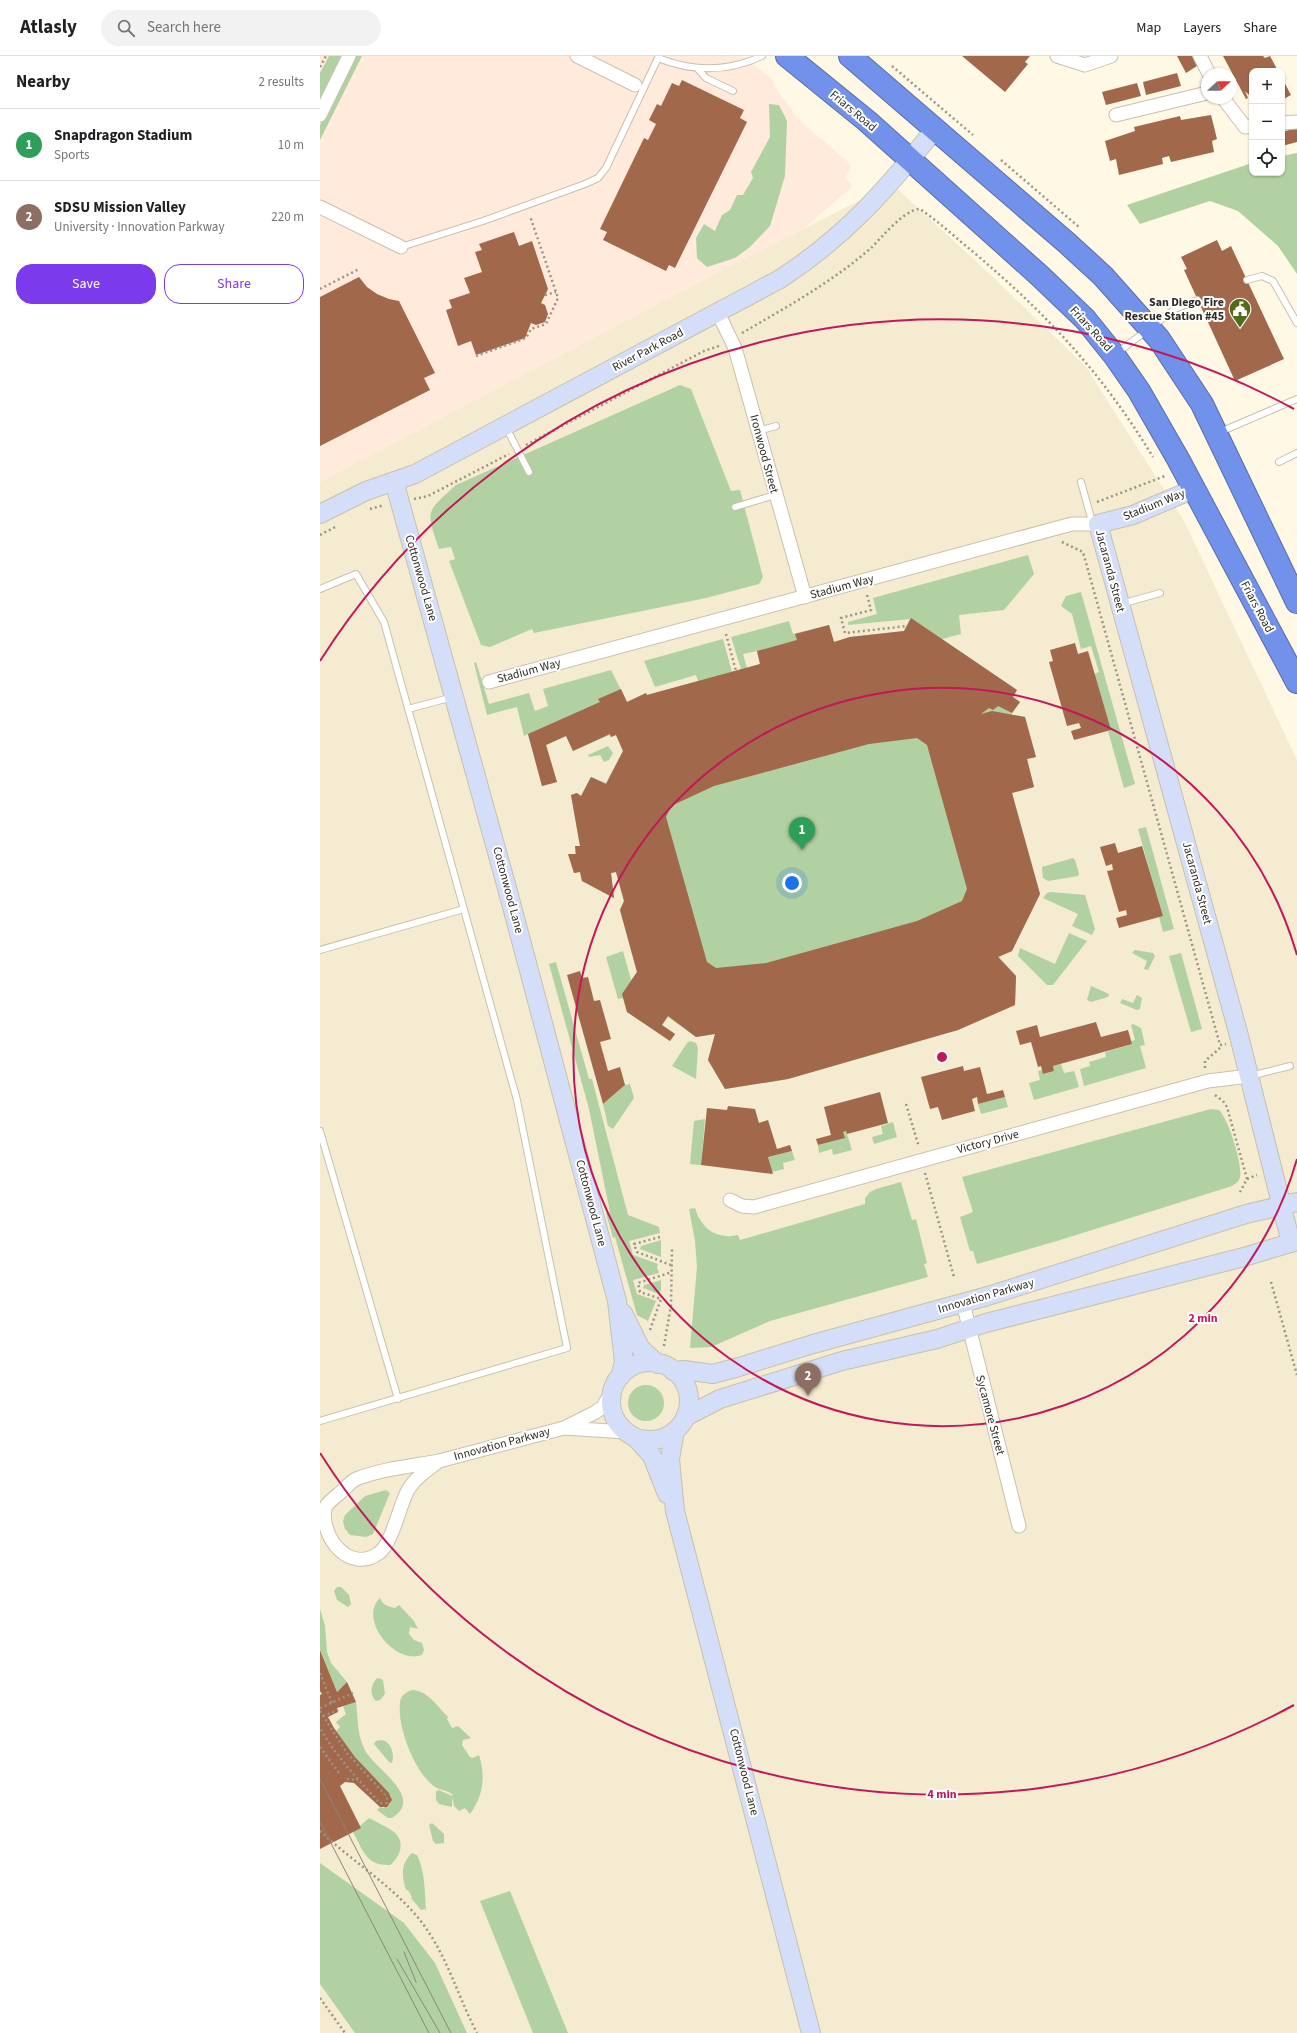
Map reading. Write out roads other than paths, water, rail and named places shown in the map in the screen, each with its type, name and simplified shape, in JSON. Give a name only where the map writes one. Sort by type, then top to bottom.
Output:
[{"type":"highway","name":"Friars Road","points":[[787,56],[867,121],[1040,276],[1085,320],[1114,355],[1139,391],[1297,682]]},
{"type":"highway","points":[[850,56],[1067,243],[1103,276],[1150,329],[1202,404],[1296,600]]},
{"type":"street","points":[[320,115],[349,56]]},
{"type":"street","points":[[577,56],[635,85]]},
{"type":"street","points":[[1057,56],[1085,65],[1111,56]]},
{"type":"street","points":[[1200,56],[1206,68]]},
{"type":"street","points":[[1116,115],[1201,94]]},
{"type":"street","points":[[1228,104],[1245,127],[1249,126]]},
{"type":"street","points":[[1285,123],[1297,122]]},
{"type":"street","name":"River Park Road","points":[[320,514],[366,490],[415,474],[780,279],[825,247],[849,227],[878,198],[935,129]]},
{"type":"street","points":[[320,207],[401,247]]},
{"type":"street","name":"Ironwood Street","points":[[718,313],[735,348],[775,495],[805,597]]},
{"type":"street","name":"Cottonwood Lane","points":[[394,481],[455,696],[617,1301],[624,1362],[616,1383]]},
{"type":"street","name":"Stadium Way","points":[[489,682],[1072,524],[1095,524],[1133,515],[1194,490]]},
{"type":"street","name":"Jacaranda Street","points":[[1095,524],[1238,1032],[1248,1076],[1289,1204],[1294,1242]]},
{"type":"street","name":"Victory Drive","points":[[730,1200],[742,1206],[754,1207],[1208,1081],[1248,1076]]},
{"type":"street","name":"Innovation Parkway","points":[[439,1461],[411,1485],[403,1499],[388,1540],[379,1552],[362,1560],[345,1557],[338,1552],[325,1537],[321,1526],[325,1508],[354,1480],[439,1461],[564,1428],[603,1407],[616,1383],[633,1366],[650,1362],[666,1367],[713,1374],[813,1344],[963,1303],[1289,1204]]},
{"type":"street","name":"Innovation Parkway","points":[[564,1428],[631,1435],[652,1440],[660,1439],[720,1398],[842,1361],[937,1339],[969,1328],[1294,1242]]},
{"type":"street","name":"Cottonwood Lane","points":[[617,1301],[641,1349],[666,1367]]},
{"type":"street","name":"Sycamore Street","points":[[963,1303],[1019,1526]]},
{"type":"street","points":[[666,1367],[684,1384],[687,1392],[688,1408],[680,1424]]},
{"type":"street","points":[[616,1383],[611,1399],[613,1413],[617,1422],[631,1435]]},
{"type":"street","name":"Cottonwood Lane","points":[[680,1424],[670,1459],[675,1511],[811,2033]]},
{"type":"street","name":"Cottonwood Lane","points":[[631,1435],[652,1456],[663,1486],[675,1511]]},
{"type":"lane","points":[[401,247],[552,197],[598,178],[606,168],[658,58],[682,67],[718,68],[738,65],[762,56]]},
{"type":"lane","points":[[697,68],[706,78],[733,91]]},
{"type":"lane","points":[[1247,280],[1262,276],[1273,282],[1297,323]]},
{"type":"lane","points":[[1114,355],[1174,310],[1197,300]]},
{"type":"lane","points":[[1217,434],[1297,399]]},
{"type":"lane","points":[[506,426],[529,472]]},
{"type":"lane","points":[[758,431],[776,426]]},
{"type":"lane","points":[[1279,462],[1297,453]]},
{"type":"lane","points":[[1081,482],[1095,524]]},
{"type":"lane","points":[[735,507],[775,495]]},
{"type":"lane","points":[[320,589],[356,574],[384,622],[517,1100],[567,1348],[320,1421]]},
{"type":"lane","points":[[1119,605],[1160,593]]},
{"type":"lane","points":[[408,709],[455,696]]},
{"type":"lane","points":[[320,950],[464,909]]},
{"type":"lane","points":[[1248,1076],[1290,1066]]},
{"type":"lane","points":[[320,1131],[398,1399]]},
{"type":"tram line","points":[[320,1779],[451,2033]]},
{"type":"tram line","points":[[320,1822],[429,2033]]},
{"type":"tram line","points":[[404,1952],[416,1982]]},
{"type":"tram line","points":[[397,1959],[440,2033]]},
{"type":"place","name":"San Diego Fire Rescue Station #45","points":[[1240,328]]},
{"type":"place","name":"Snapdragon Stadium","points":[[802,850]]},
{"type":"place","name":"SDSU Mission Valley","points":[[808,1396]]}]
